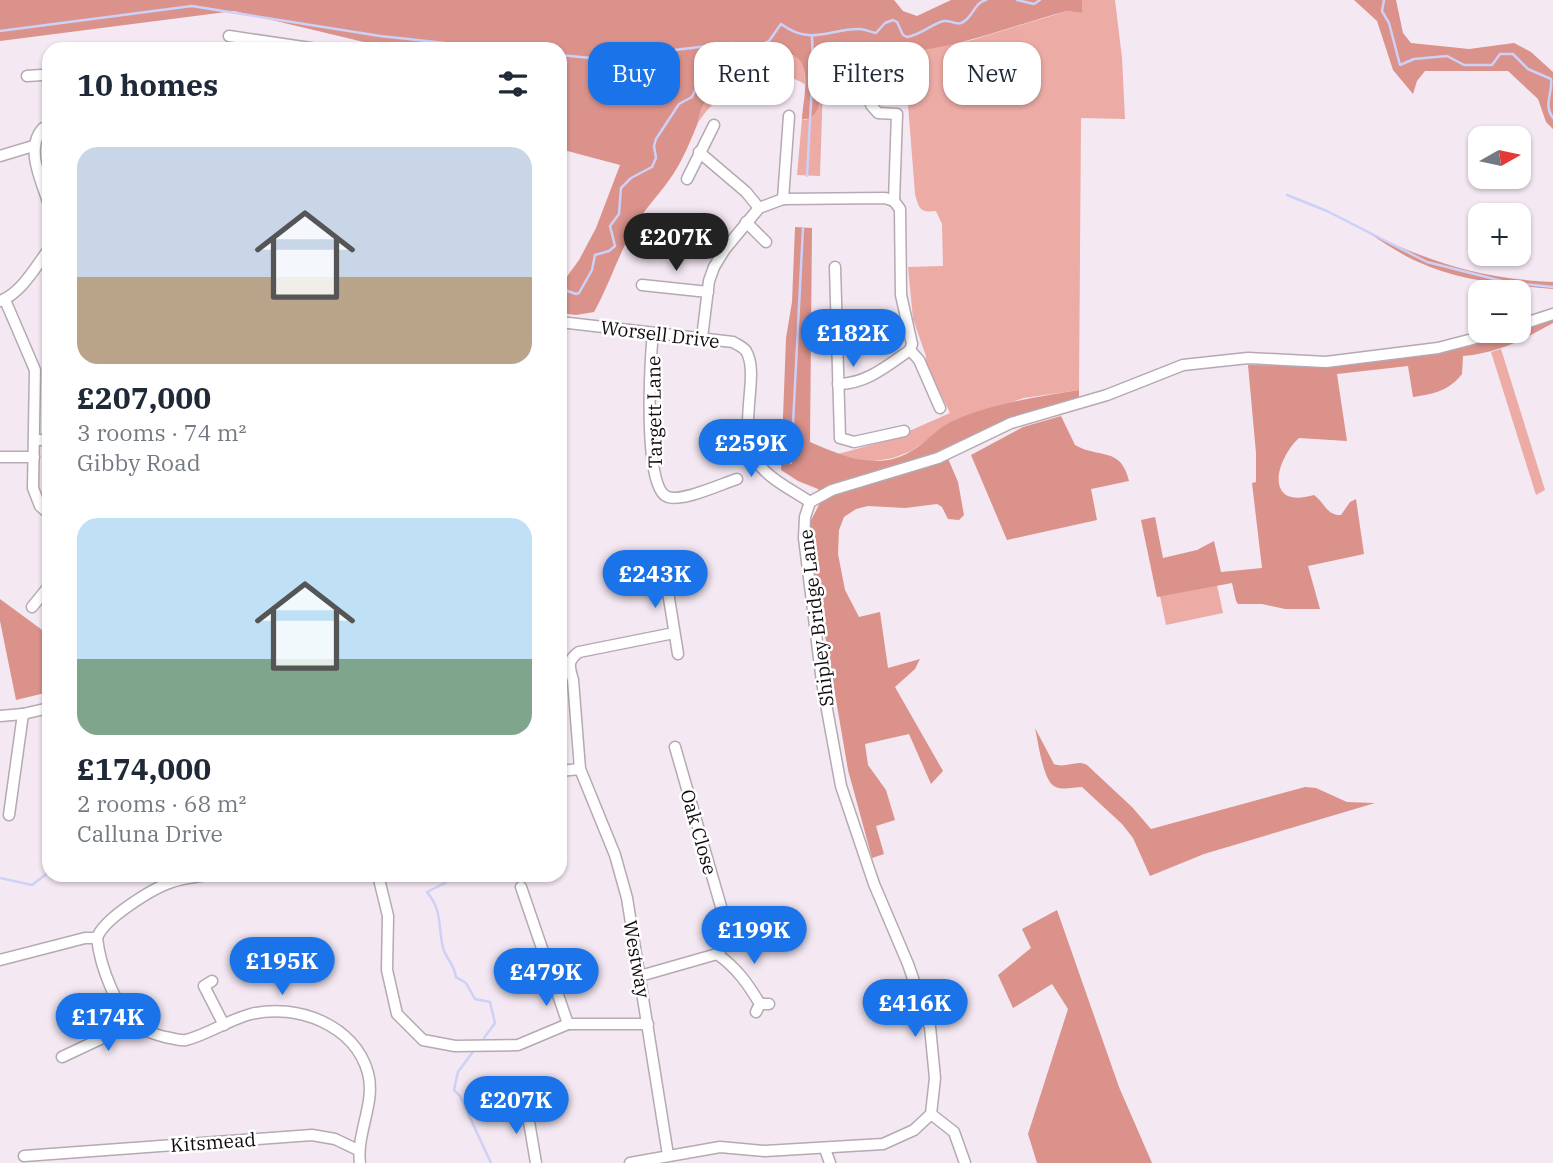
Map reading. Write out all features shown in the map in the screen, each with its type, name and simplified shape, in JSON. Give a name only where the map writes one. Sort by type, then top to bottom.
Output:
[{"type":"street","points":[[229,36],[240,42]]},
{"type":"street","points":[[27,76],[42,75]]},
{"type":"street","points":[[871,105],[878,113],[897,108],[894,201]]},
{"type":"street","points":[[783,199],[789,116]]},
{"type":"street","points":[[687,179],[714,124]]},
{"type":"street","points":[[42,129],[33,146],[42,181]]},
{"type":"street","points":[[0,156],[33,146]]},
{"type":"street","points":[[699,152],[746,192],[759,208]]},
{"type":"street","points":[[702,338],[711,274],[717,261],[759,208],[783,199],[885,198],[894,201],[900,209],[901,295],[912,344],[910,350],[873,376],[849,384],[838,384]]},
{"type":"street","points":[[746,222],[766,242]]},
{"type":"street","points":[[42,258],[21,286],[2,300],[35,366],[33,488],[42,508]]},
{"type":"street","points":[[835,267],[840,438],[854,442],[904,431]]},
{"type":"street","points":[[642,285],[708,292]]},
{"type":"street","points":[[1531,321],[1553,314]]},
{"type":"street","name":"Worsell Drive","points":[[567,323],[733,342],[745,348],[750,369],[747,422],[752,452],[759,465],[810,502]]},
{"type":"street","name":"Targett Lane","points":[[653,333],[649,410],[656,484],[664,495],[675,499],[737,479]]},
{"type":"street","name":"Shipley Bridge Lane","points":[[931,1114],[934,1078],[930,1027],[908,964],[874,884],[841,786],[822,682],[804,538],[805,517],[810,502],[827,491],[938,458],[1011,423],[1107,395],[1183,365],[1255,358],[1326,362],[1438,348],[1468,340]]},
{"type":"street","points":[[910,350],[919,360],[940,408]]},
{"type":"street","points":[[734,421],[747,422]]},
{"type":"street","points":[[34,440],[42,440]]},
{"type":"street","points":[[0,457],[34,457]]},
{"type":"street","points":[[656,506],[664,495]]},
{"type":"street","points":[[663,561],[678,654]]},
{"type":"street","points":[[32,606],[42,594]]},
{"type":"street","name":"Westway","points":[[668,1155],[627,898],[615,855],[580,769],[569,665],[572,657],[579,652],[674,633]]},
{"type":"street","points":[[0,716],[23,715],[42,710]]},
{"type":"street","points":[[9,815],[23,715]]},
{"type":"street","name":"Oak Close","points":[[675,747],[726,924],[726,943],[718,954]]},
{"type":"street","points":[[567,770],[580,769]]},
{"type":"street","points":[[176,882],[163,885],[131,905],[102,927],[97,938],[102,965],[126,1015],[140,1027],[183,1041],[254,1014],[302,1014],[334,1027],[345,1034],[362,1058],[369,1075],[370,1094],[358,1150],[360,1163]]},
{"type":"street","points":[[380,882],[388,916],[387,970],[397,1014],[423,1040],[454,1046],[518,1045],[568,1024],[648,1024]]},
{"type":"street","points":[[521,887],[568,1024]]},
{"type":"street","points":[[0,960],[85,938],[97,938]]},
{"type":"street","points":[[640,976],[718,954],[733,965],[762,1007]]},
{"type":"street","points":[[212,981],[204,986],[224,1025]]},
{"type":"street","points":[[62,1057],[111,1034],[126,1015]]},
{"type":"street","points":[[526,1104],[536,1163]]},
{"type":"street","points":[[630,1163],[720,1147],[765,1151],[883,1144],[914,1130],[931,1114],[954,1132],[965,1163]]},
{"type":"street","name":"Kitsmead","points":[[24,1156],[312,1135],[335,1139],[358,1150]]},
{"type":"street","points":[[825,1149],[830,1163]]},
{"type":"shaded area","points":[[0,0],[894,0],[903,11],[917,16],[951,0],[1082,0],[1082,13],[1067,11],[967,41],[943,42],[943,46],[929,49],[929,42],[808,42],[808,105],[819,105],[811,117],[802,119],[804,68],[794,56],[794,42],[694,42],[694,105],[704,105],[695,131],[681,162],[633,229],[594,312],[576,315],[567,314],[567,276],[596,228],[620,165],[567,151],[567,42],[364,42],[234,11],[0,41]]},
{"type":"shaded area","points":[[1082,0],[1115,0],[1122,58],[1125,119],[1081,118],[1079,390],[1024,398],[955,420],[911,451],[893,458],[868,462],[838,454],[889,440],[950,413],[925,362],[926,356],[913,319],[908,267],[943,266],[942,224],[936,211],[921,209],[915,194],[908,105],[929,105],[929,48],[943,46],[943,105],[1041,105],[1041,42],[962,42],[1067,11],[1082,13]]},
{"type":"shaded area","points":[[1354,0],[1396,0],[1403,33],[1411,43],[1469,49],[1514,43],[1531,52],[1553,72],[1553,129],[1546,122],[1538,99],[1508,71],[1425,71],[1417,81],[1413,94],[1393,70],[1377,21]]},
{"type":"shaded area","points":[[794,56],[804,62],[805,84],[794,79]]},
{"type":"shaded area","points":[[703,105],[712,105],[696,126]]},
{"type":"shaded area","points":[[819,105],[822,105],[820,176],[797,175],[802,119],[806,120]]},
{"type":"shaded area","points":[[795,227],[812,228],[810,442],[863,460],[890,460],[903,456],[944,426],[970,414],[1016,401],[1079,390],[1079,397],[1016,416],[944,449],[958,482],[964,515],[959,520],[948,519],[942,507],[937,504],[905,508],[868,506],[856,509],[844,517],[839,530],[838,554],[845,590],[859,617],[880,612],[888,668],[920,659],[915,669],[895,687],[943,771],[931,784],[909,734],[865,744],[868,765],[886,790],[895,820],[876,826],[884,854],[872,858],[848,770],[808,536],[809,524],[822,499],[818,489],[781,470],[786,338],[792,302]]},
{"type":"shaded area","points":[[1365,231],[1411,252],[1456,267],[1527,280],[1479,280],[1432,268],[1409,258]]},
{"type":"shaded area","points":[[1531,280],[1553,282],[1553,289],[1531,287]]},
{"type":"shaded area","points":[[1553,317],[1553,323],[1531,334],[1531,324]]},
{"type":"shaded area","points":[[1468,342],[1514,343],[1488,352],[1463,356],[1462,374],[1452,384],[1434,393],[1413,397],[1408,366],[1337,374],[1347,441],[1299,438],[1289,449],[1279,474],[1281,489],[1286,495],[1296,498],[1314,495],[1336,515],[1341,515],[1350,502],[1356,499],[1364,554],[1308,566],[1320,609],[1285,609],[1262,604],[1238,604],[1232,583],[1157,597],[1141,520],[1155,517],[1163,558],[1197,550],[1214,541],[1221,572],[1262,568],[1252,483],[1256,482],[1256,453],[1248,365],[1318,366]]},
{"type":"shaded area","points":[[1501,349],[1545,490],[1536,495],[1491,352]]},
{"type":"shaded area","points":[[1061,416],[1075,445],[1115,458],[1121,463],[1129,481],[1091,489],[1097,520],[1007,540],[971,455],[1023,427]]},
{"type":"shaded area","points":[[1217,585],[1223,613],[1166,625],[1160,596]]},
{"type":"shaded area","points":[[0,599],[42,630],[42,694],[16,700],[0,621]]},
{"type":"shaded area","points":[[1035,728],[1054,764],[1087,765],[1132,807],[1151,829],[1305,787],[1316,788],[1347,802],[1375,803],[1204,854],[1150,876],[1133,838],[1122,824],[1082,787],[1060,788],[1050,782]]},
{"type":"shaded area","points":[[1057,910],[1119,1087],[1152,1163],[1037,1163],[1028,1134],[1068,1009],[1052,984],[1013,1008],[998,975],[1031,948],[1022,929]]},
{"type":"waterway","points":[[567,56],[601,59],[732,43],[753,49],[769,41],[781,24],[801,34],[820,35],[859,29],[876,33],[885,23],[893,20],[907,37],[944,21],[961,23],[978,4],[986,0]]},
{"type":"waterway","points":[[1017,0],[1034,4],[1040,0]]},
{"type":"waterway","points":[[1384,0],[1382,11],[1389,23],[1400,65],[1414,59],[1447,56],[1464,65],[1492,65],[1500,54],[1513,54],[1528,69],[1551,79],[1548,104],[1553,118]]},
{"type":"waterway","points":[[0,31],[192,6],[380,36],[436,42]]},
{"type":"waterway","points":[[807,176],[812,36]]},
{"type":"waterway","points":[[567,291],[579,293],[592,270],[595,255],[615,246],[610,226],[619,214],[621,188],[631,178],[652,167],[656,158],[656,139],[679,104],[692,97],[694,93]]},
{"type":"waterway","points":[[1287,195],[1327,211],[1427,262],[1506,282],[1553,287]]},
{"type":"waterway","points":[[791,463],[803,228]]},
{"type":"waterway","points":[[0,878],[32,885],[42,877]]},
{"type":"waterway","points":[[446,882],[427,892],[436,907],[444,951],[456,977],[466,983],[475,999],[490,1002],[495,1023],[484,1038]]},
{"type":"waterway","points":[[472,1053],[458,1072],[454,1090],[460,1096],[491,1163]]}]
